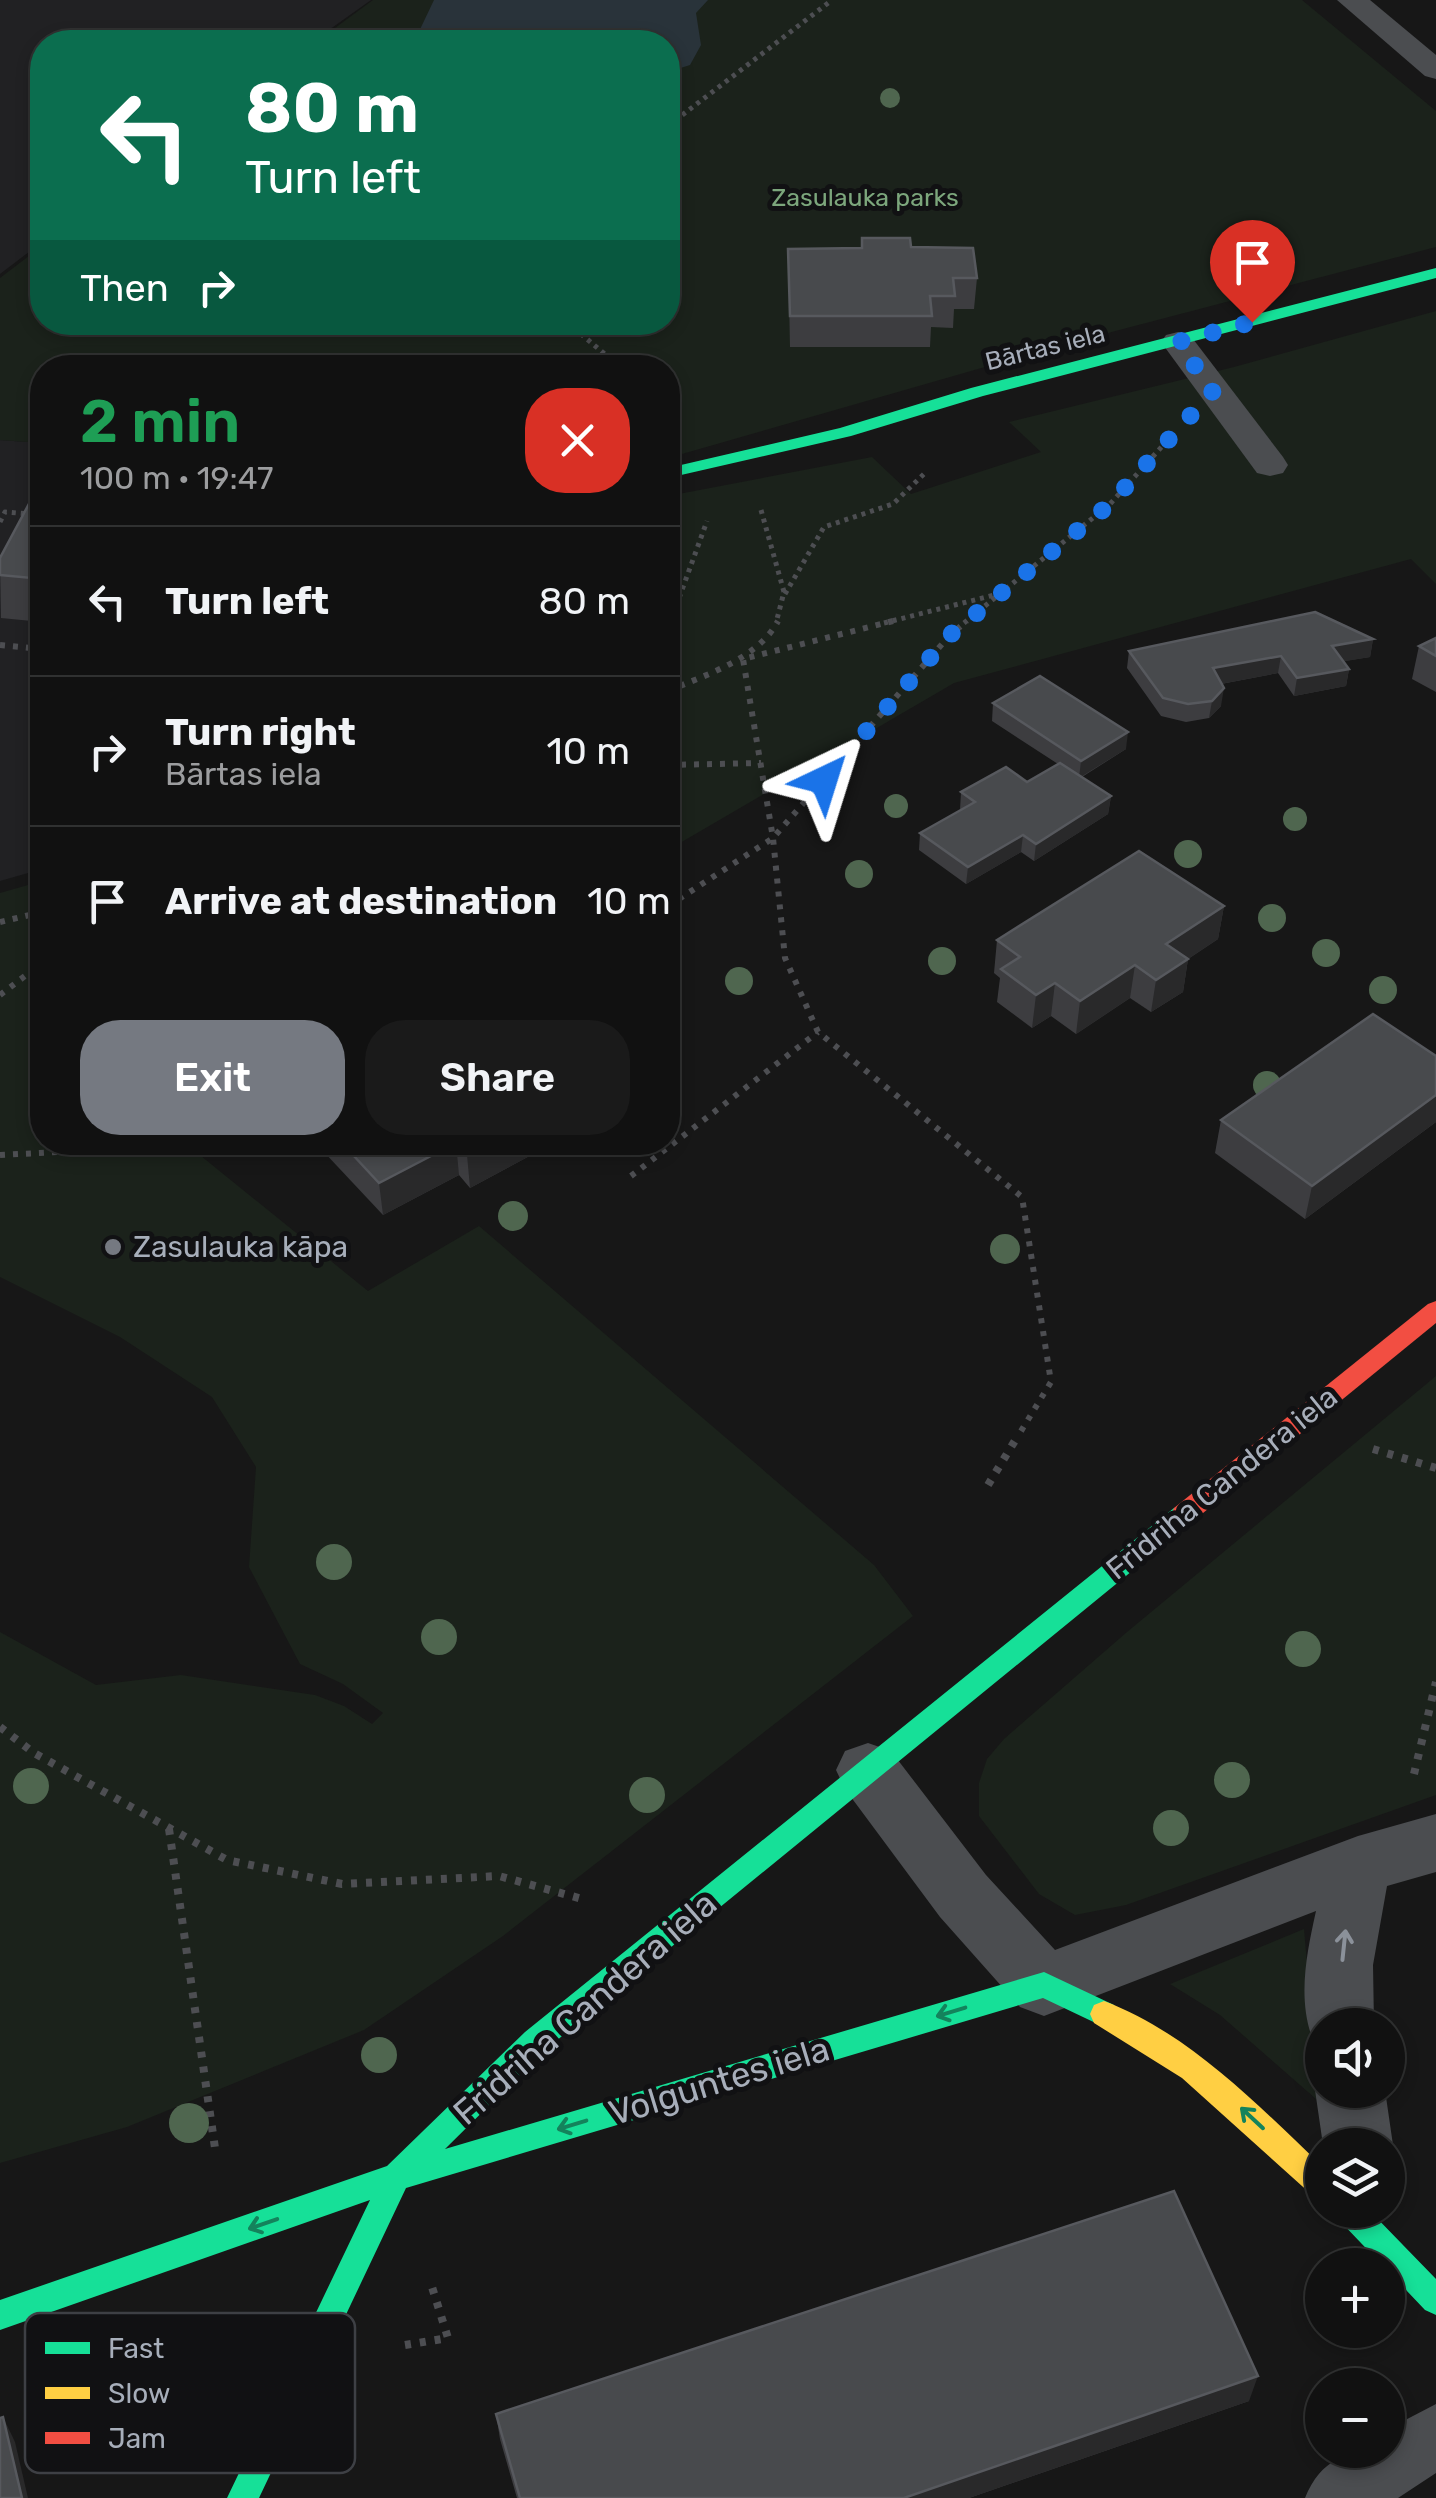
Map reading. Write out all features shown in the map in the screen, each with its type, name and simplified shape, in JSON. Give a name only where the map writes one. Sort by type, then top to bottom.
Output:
[{"type":"street","name":"Bārtas iela","points":[[680,471],[845,432],[1436,273]]},
{"type":"street","name":"Fridriha Candera iela","points":[[331,2313],[396,2177],[535,2041],[1436,1310]]},
{"type":"street","points":[[868,1770],[964,1896],[1044,1984],[1130,2027],[1218,2086],[1305,2166]]},
{"type":"street","name":"Volguntes iela","points":[[0,2315],[396,2177],[1044,1984],[1358,1865],[1429,1845]]},
{"type":"street","points":[[1338,2008],[1345,1931],[1358,1865]]},
{"type":"street","points":[[1370,2228],[1436,2300]]},
{"type":"street","name":"Fridriha Candera iela","points":[[243,2498],[255,2473]]},
{"type":"lane","points":[[1352,0],[1436,70]]},
{"type":"lane","points":[[1178,342],[1270,465]]},
{"type":"lane","points":[[1338,2498],[1436,2436]]},
{"type":"path","points":[[680,117],[832,0]]},
{"type":"path","points":[[582,335],[606,355]]},
{"type":"path","points":[[680,898],[773,838],[950,635],[1110,504],[1213,391]]},
{"type":"path","points":[[742,658],[780,620],[784,595],[824,528],[893,504],[928,470],[916,410]]},
{"type":"path","points":[[680,592],[724,462],[757,496],[784,595]]},
{"type":"path","points":[[0,522],[5,512],[30,514]]},
{"type":"path","points":[[680,686],[742,658],[1002,593]]},
{"type":"path","points":[[0,645],[30,648]]},
{"type":"path","points":[[742,658],[773,838],[784,958],[818,1032],[1022,1197],[1051,1382],[988,1485]]},
{"type":"path","points":[[680,765],[760,763]]},
{"type":"path","points":[[0,922],[30,915]]},
{"type":"path","points":[[0,995],[30,972]]},
{"type":"path","points":[[680,1138],[818,1032]]},
{"type":"path","points":[[0,1155],[30,1153]]},
{"type":"path","points":[[631,1176],[658,1155]]},
{"type":"path","points":[[1429,1845],[1407,1804],[1436,1682]]},
{"type":"path","points":[[0,1727],[34,1753],[227,1860],[342,1884],[499,1876],[602,1904]]},
{"type":"path","points":[[169,1828],[216,2154]]},
{"type":"shaded area","points":[[0,0],[371,0],[329,30],[30,30],[30,251],[0,274]]},
{"type":"shaded area","points":[[434,0],[708,0],[696,13],[701,45],[690,65],[680,68],[680,30],[420,30]]},
{"type":"shaded area","points":[[0,440],[30,442],[30,872],[0,881]]},
{"type":"green space","name":"Zasulauka parks","points":[[373,0],[1302,0],[1436,111],[1436,247],[1062,345],[680,455],[680,355],[30,355],[30,442],[0,440],[0,278],[30,255],[30,335],[680,335],[680,30],[332,30]]},
{"type":"green space","points":[[1436,311],[1436,584],[1411,559],[954,683],[680,843],[680,494],[872,457],[911,494],[1041,452],[1009,422],[1234,367]]},
{"type":"green space","points":[[30,884],[30,1155],[200,1155],[368,1291],[479,1226],[874,1565],[913,1616],[503,1936],[364,2030],[127,2127],[0,2163],[0,1632],[96,1685],[181,1675],[315,1695],[344,1706],[372,1724],[383,1713],[343,1684],[300,1664],[249,1567],[256,1467],[212,1397],[120,1337],[0,1277],[0,893]]},
{"type":"green space","points":[[1436,1376],[1436,1795],[1126,1905],[1075,1915],[1039,1894],[979,1816],[979,1783],[987,1759],[1004,1739],[1127,1632]]},
{"type":"green space","points":[[1304,1929],[1311,2008],[1305,2008],[1305,2089],[1220,2015],[1170,1984]]},
{"type":"building","points":[[862,238],[910,238],[911,247],[973,248],[977,278],[953,278],[955,296],[930,296],[932,316],[790,316],[788,249],[862,248]]},
{"type":"building","points":[[30,502],[30,578],[0,575],[0,558]]},
{"type":"building","points":[[1315,612],[1373,639],[1332,646],[1349,669],[1297,678],[1281,656],[1213,668],[1224,688],[1212,701],[1188,704],[1163,698],[1129,651]]},
{"type":"building","points":[[1436,638],[1436,656],[1419,646]]},
{"type":"building","points":[[1040,676],[1128,732],[1081,761],[993,703]]},
{"type":"building","points":[[1060,763],[1111,796],[1036,844],[1023,835],[968,867],[920,833],[975,802],[961,792],[1006,767],[1027,782]]},
{"type":"building","points":[[1139,851],[1224,906],[1166,944],[1188,959],[1156,980],[1135,965],[1080,1001],[1055,983],[1036,995],[1001,969],[1020,957],[997,940]]},
{"type":"building","points":[[1373,1014],[1436,1056],[1436,1095],[1312,1186],[1221,1120]]},
{"type":"building","points":[[353,1155],[433,1155],[379,1183]]},
{"type":"building","points":[[1174,2191],[1258,2376],[904,2498],[520,2498],[496,2414]]},
{"type":"building","points":[[3,2417],[22,2498],[0,2498]]},
{"type":"traffic: fast","points":[[680,470],[845,432],[977,392],[1436,273]]},
{"type":"traffic: fast","points":[[331,2313],[396,2177],[535,2041],[1183,1515]]},
{"type":"traffic: fast","points":[[0,2315],[396,2177],[1044,1985],[1104,2014]]},
{"type":"traffic: fast","points":[[1366,2228],[1436,2300]]},
{"type":"traffic: fast","points":[[243,2498],[255,2473]]},
{"type":"traffic: slow","points":[[1104,2014],[1192,2069],[1305,2169]]},
{"type":"traffic: jam","points":[[1183,1515],[1436,1310]]},
{"type":"place","name":"Zasulauka kāpa","points":[[113,1247]]},
{"type":"route","points":[[824,780],[950,635],[1110,504],[1213,391],[1178,342],[1252,322]]}]
